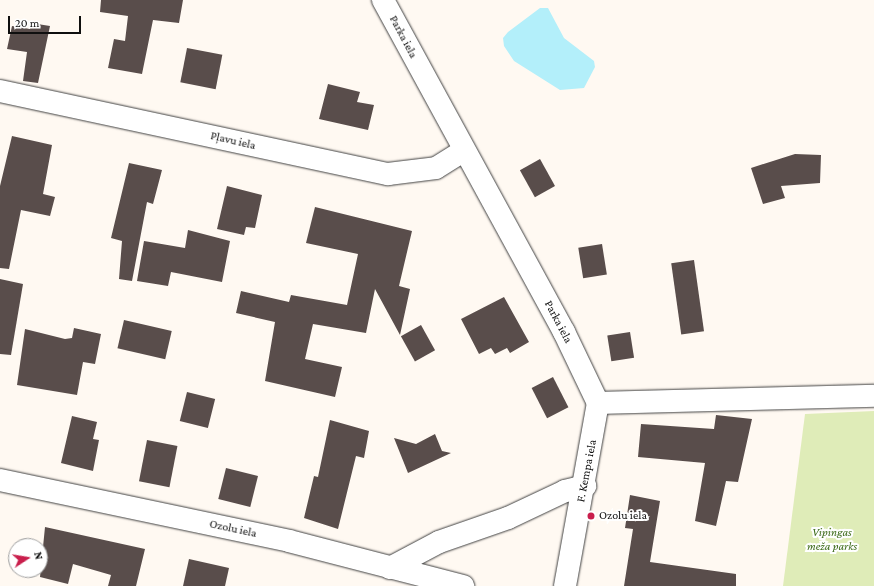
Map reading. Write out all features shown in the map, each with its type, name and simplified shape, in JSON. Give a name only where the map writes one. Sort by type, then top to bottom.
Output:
[{"type":"street","name":"Parka iela","points":[[383,0],[462,151],[564,332],[598,403]]},
{"type":"street","name":"Pļavu iela","points":[[0,91],[388,174],[436,168],[462,151]]},
{"type":"street","points":[[598,403],[874,396]]},
{"type":"street","name":"F. Kempa iela","points":[[564,586],[585,486],[598,403]]},
{"type":"street","name":"Ozolu iela","points":[[0,480],[289,541],[464,586]]},
{"type":"street","points":[[390,568],[439,542],[508,518],[565,491],[585,486]]},
{"type":"green space","name":"Vipingas meža parks","points":[[874,411],[874,586],[783,586],[805,414]]},
{"type":"water","points":[[540,8],[548,8],[564,38],[594,61],[595,67],[584,88],[560,90],[514,61],[504,46],[503,38],[508,32]]},
{"type":"building","points":[[101,0],[183,0],[179,23],[153,20],[142,74],[108,68],[114,39],[125,41],[128,16],[100,12]]},
{"type":"building","points":[[31,23],[50,26],[38,83],[23,81],[27,52],[7,49],[12,26],[30,29]]},
{"type":"building","points":[[187,48],[222,55],[216,89],[180,82]]},
{"type":"building","points":[[328,84],[360,92],[357,102],[374,105],[368,130],[319,119]]},
{"type":"building","points":[[12,136],[52,145],[43,194],[55,197],[50,216],[21,210],[9,269],[0,268],[0,186]]},
{"type":"building","points":[[795,154],[821,155],[820,183],[781,186],[785,198],[763,204],[751,168]]},
{"type":"building","points":[[540,159],[555,186],[535,197],[520,170]]},
{"type":"building","points":[[129,163],[162,170],[153,204],[147,202],[132,281],[119,279],[122,241],[111,238]]},
{"type":"building","points":[[227,186],[262,195],[255,228],[246,227],[244,235],[217,229]]},
{"type":"building","points":[[315,207],[412,231],[399,286],[410,289],[400,335],[375,289],[366,333],[313,324],[305,359],[342,367],[335,397],[265,381],[275,322],[236,313],[241,291],[289,302],[291,295],[347,305],[358,254],[306,243]]},
{"type":"building","points":[[188,230],[230,241],[222,282],[171,272],[168,286],[137,281],[144,241],[185,248]]},
{"type":"building","points":[[602,244],[607,275],[583,278],[578,248]]},
{"type":"building","points":[[694,260],[704,331],[681,335],[671,263]]},
{"type":"building","points":[[0,279],[23,284],[11,355],[0,354]]},
{"type":"building","points":[[504,297],[529,342],[510,353],[507,348],[495,354],[491,348],[479,354],[461,319]]},
{"type":"building","points":[[124,320],[172,331],[165,359],[117,348]]},
{"type":"building","points":[[421,325],[435,350],[415,362],[401,336]]},
{"type":"building","points":[[74,328],[101,334],[95,364],[83,362],[77,395],[17,385],[25,329],[65,339],[72,338]]},
{"type":"building","points":[[630,332],[634,358],[611,361],[607,336]]},
{"type":"building","points":[[553,377],[568,407],[547,418],[532,388]]},
{"type":"building","points":[[187,392],[215,399],[208,428],[180,421]]},
{"type":"building","points":[[716,415],[752,419],[738,482],[726,481],[716,526],[695,521],[705,463],[638,457],[641,424],[714,429]]},
{"type":"building","points":[[72,416],[97,422],[93,439],[99,440],[93,471],[61,463]]},
{"type":"building","points":[[330,420],[369,431],[364,458],[356,456],[338,529],[304,518],[314,476],[318,477]]},
{"type":"building","points":[[435,434],[442,451],[451,453],[408,473],[394,438],[416,444]]},
{"type":"building","points":[[147,440],[177,446],[169,487],[139,481]]},
{"type":"building","points":[[226,468],[258,476],[250,507],[218,499]]},
{"type":"building","points":[[630,495],[660,501],[650,562],[736,574],[736,586],[624,586],[633,529],[625,528]]},
{"type":"building","points":[[45,527],[145,549],[136,586],[108,586],[111,575],[73,564],[68,584],[44,578],[48,578],[48,538],[44,538]]},
{"type":"building","points":[[189,559],[229,568],[225,586],[183,586]]},
{"type":"place","name":"Ozolu iela","points":[[591,516]]}]
